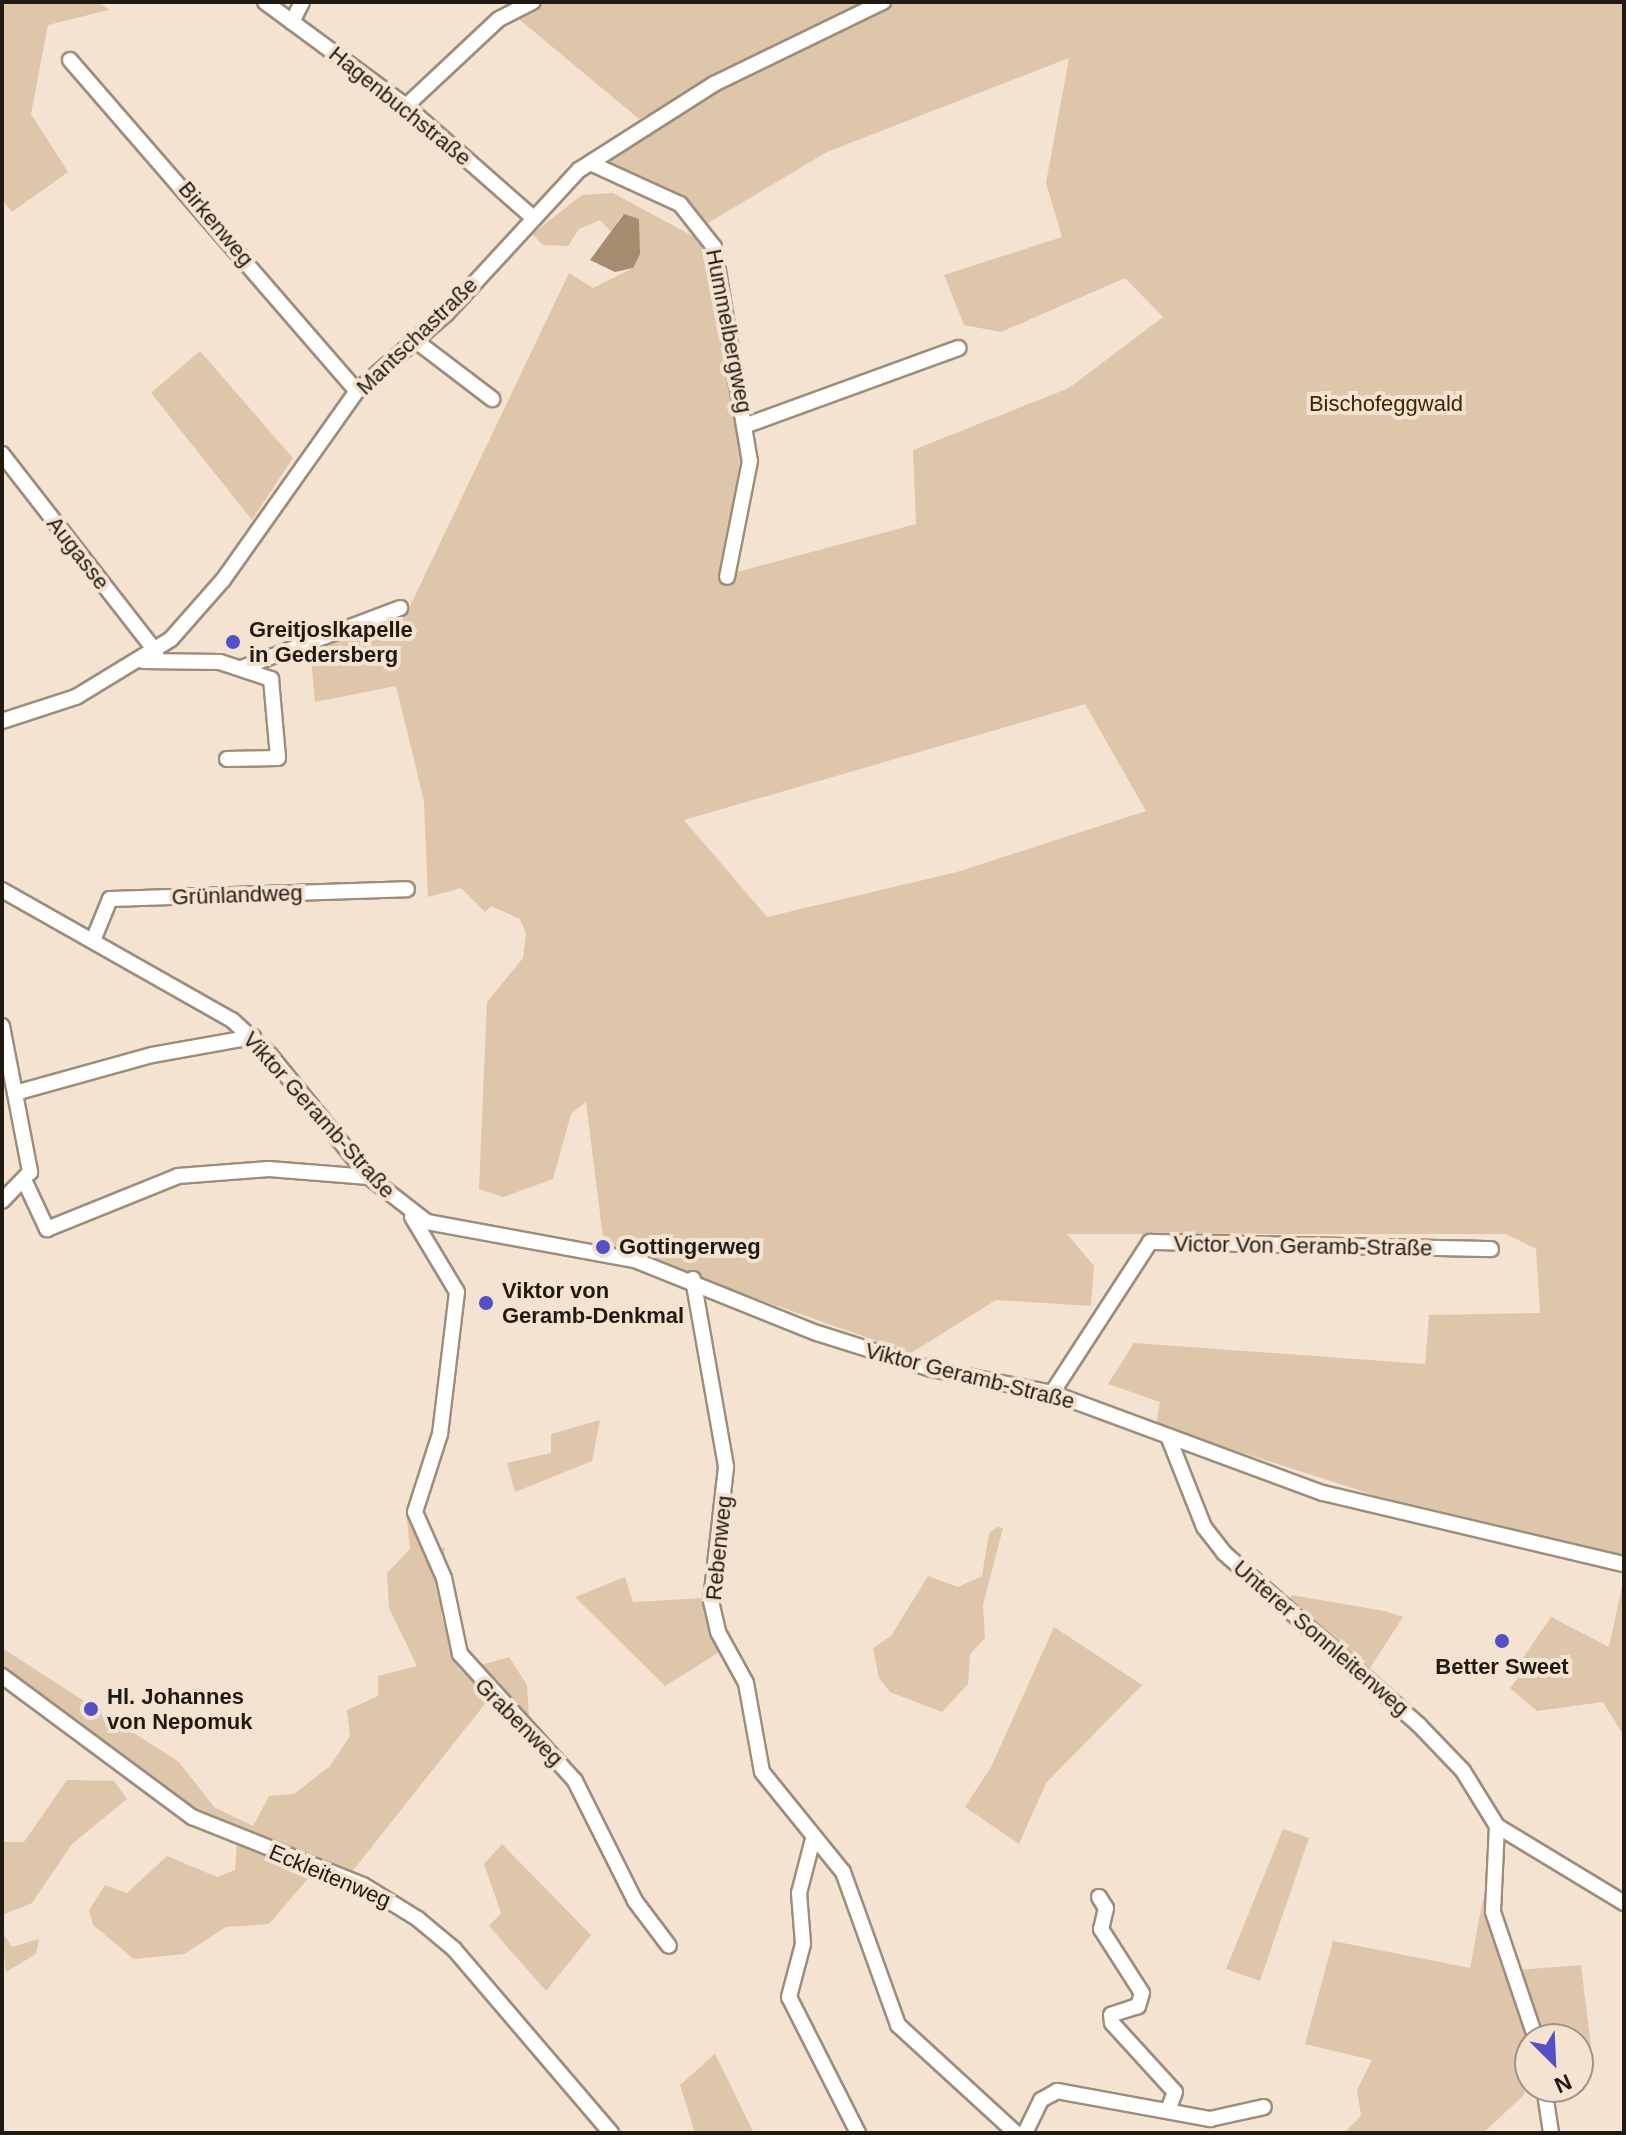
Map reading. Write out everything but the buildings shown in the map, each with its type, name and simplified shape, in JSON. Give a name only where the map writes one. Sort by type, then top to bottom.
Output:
[{"type":"street","name":"Hagenbuchstraße","points":[[265,2],[406,106],[530,215]]},
{"type":"street","points":[[292,22],[302,2]]},
{"type":"street","points":[[406,106],[499,19],[533,2]]},
{"type":"street","name":"Mantschastraße","points":[[2,721],[76,697],[156,652],[223,580],[357,391],[416,341],[530,215],[590,163],[714,84],[883,2]]},
{"type":"street","name":"Birkenweg","points":[[70,60],[357,391]]},
{"type":"street","name":"Hummelbergweg","points":[[590,163],[660,192],[704,228],[721,270],[747,425],[748,489],[727,577]]},
{"type":"street","points":[[416,341],[492,399]]},
{"type":"street","name":"Hummelbergweg","points":[[747,425],[958,348]]},
{"type":"street","name":"Augasse","points":[[2,454],[156,652]]},
{"type":"street","points":[[244,667],[400,608]]},
{"type":"street","points":[[143,661],[244,667],[271,679],[278,758],[227,759]]},
{"type":"street","name":"Grünlandweg","points":[[94,938],[110,899],[407,889]]},
{"type":"street","name":"Viktor Geramb-Straße","points":[[2,890],[94,938],[253,1037],[369,1177],[409,1213],[456,1230],[624,1257],[693,1279],[855,1346],[1052,1393],[1323,1493],[1624,1564]]},
{"type":"street","points":[[2,1027],[15,1093],[26,1184],[47,1229],[178,1176],[269,1169],[369,1177]]},
{"type":"street","points":[[15,1093],[152,1055],[253,1037]]},
{"type":"street","points":[[2,1201],[26,1184]]},
{"type":"street","name":"Grabenweg","points":[[409,1213],[457,1292],[440,1434],[415,1512],[444,1578],[460,1654],[575,1781],[635,1901],[669,1946]]},
{"type":"street","name":"Victor Von Geramb-Straße","points":[[1052,1393],[1150,1242],[1491,1249]]},
{"type":"street","name":"Rebenweg","points":[[693,1279],[726,1455],[713,1617],[746,1683],[766,1782],[850,1886],[898,2025],[1016,2133]]},
{"type":"street","name":"Unterer Sonnleitenweg","points":[[1168,1436],[1214,1542],[1418,1724],[1463,1771],[1497,1826],[1624,1903]]},
{"type":"street","name":"Eckleitenweg","points":[[2,1676],[192,1817],[363,1885],[418,1919],[454,1949],[611,2133]]},
{"type":"street","points":[[1497,1826],[1493,1912],[1531,2023]]},
{"type":"street","points":[[813,1839],[799,1893],[803,1944],[789,1997],[858,2133]]},
{"type":"street","points":[[1099,1897],[1106,1908],[1101,1929],[1142,1993],[1138,2006],[1111,2015],[1112,2023],[1175,2092],[1168,2110]]},
{"type":"street","points":[[1025,2133],[1041,2100],[1057,2091],[1210,2119],[1264,2107]]},
{"type":"street","points":[[1546,2103],[1551,2133]]},
{"type":"green space","points":[[2,2],[99,2],[109,10],[48,25],[31,114],[68,172],[12,212],[2,200]]},
{"type":"green space","points":[[546,2],[870,2],[639,119],[514,15]]},
{"type":"green space","name":"Bischofeggwald","points":[[897,2],[1624,2],[1624,1555],[1374,1495],[1156,1425],[1160,1402],[1108,1384],[1134,1343],[1425,1364],[1429,1315],[1540,1313],[1536,1249],[1506,1234],[1067,1234],[1094,1266],[1091,1306],[996,1300],[911,1353],[604,1245],[586,1102],[571,1114],[553,1179],[503,1197],[479,1189],[487,1002],[523,958],[526,933],[520,919],[491,906],[485,912],[461,888],[428,897],[424,801],[396,686],[315,702],[310,646],[410,606],[569,273],[593,288],[633,268],[623,214],[611,232],[600,220],[579,229],[568,246],[543,245],[532,234],[582,195],[613,193],[700,240],[742,443],[726,575],[916,524],[913,450],[1069,388],[1163,317],[1125,278],[1001,332],[964,325],[944,275],[1062,237],[1046,183],[1069,58],[827,152],[708,223],[651,182],[609,168],[607,160],[663,120]],"holes":[[[1085,704],[1146,811],[957,872],[767,917],[684,820]]]},
{"type":"green space","points":[[200,351],[293,458],[252,520],[151,393]]},
{"type":"green space","points":[[600,1420],[592,1461],[515,1492],[507,1463],[551,1453],[551,1434]]},
{"type":"green space","points":[[406,1509],[424,1546],[445,1548],[441,1615],[460,1671],[509,1657],[527,1685],[529,1717],[492,1695],[351,1873],[322,1862],[269,1924],[226,1927],[184,1954],[134,1959],[93,1925],[89,1910],[105,1885],[127,1893],[167,1856],[217,1877],[235,1870],[237,1842],[2,1679],[2,1648],[179,1762],[214,1807],[253,1826],[269,1796],[294,1794],[330,1766],[350,1736],[347,1710],[378,1696],[378,1676],[417,1666],[389,1608],[387,1573],[410,1549]]},
{"type":"green space","points":[[997,1527],[1003,1528],[983,1605],[985,1638],[970,1654],[968,1684],[942,1712],[890,1692],[879,1678],[873,1648],[891,1636],[928,1576],[958,1587],[982,1576],[989,1533]]},
{"type":"green space","points":[[625,1577],[633,1602],[704,1598],[721,1651],[665,1686],[575,1597]]},
{"type":"green space","points":[[1624,1577],[1624,1736],[1603,1702],[1537,1711],[1510,1688],[1522,1673],[1516,1668],[1551,1617],[1609,1647]]},
{"type":"green space","points":[[1292,1595],[1403,1617],[1370,1668],[1289,1600]]},
{"type":"green space","points":[[1054,1627],[1142,1685],[1046,1783],[1019,1844],[965,1807],[991,1767]]},
{"type":"green space","points":[[67,1780],[114,1781],[127,1799],[72,1844],[32,1903],[2,1915],[2,1842],[24,1842]]},
{"type":"green space","points":[[1283,1829],[1309,1838],[1260,1981],[1226,1969]]},
{"type":"green space","points":[[502,1844],[591,1935],[546,1991],[489,1926],[501,1913],[484,1864]]},
{"type":"green space","points":[[1483,1898],[1525,2023],[1514,2023],[1515,2103],[1483,2133],[1344,2133],[1361,2116],[1357,2090],[1372,2060],[1305,2044],[1333,1941],[1470,1968]]},
{"type":"green space","points":[[2,1931],[12,1947],[39,1939],[36,1954],[6,1972]]},
{"type":"green space","points":[[1581,1965],[1588,2023],[1535,2023],[1519,1970]]},
{"type":"green space","points":[[715,2054],[756,2133],[695,2133],[680,2085]]},
{"type":"shaded area","points":[[624,214],[639,219],[640,254],[633,268],[615,272],[590,260]]},
{"type":"place","name":"Greitjoslkapelle in Gedersberg","points":[[233,642]]},
{"type":"place","name":"Gottingerweg","points":[[603,1247]]},
{"type":"place","name":"Viktor von Geramb-Denkmal","points":[[486,1303]]},
{"type":"place","name":"Better Sweet","points":[[1502,1641]]},
{"type":"place","name":"Hl. Johannes von Nepomuk","points":[[91,1709]]}]
